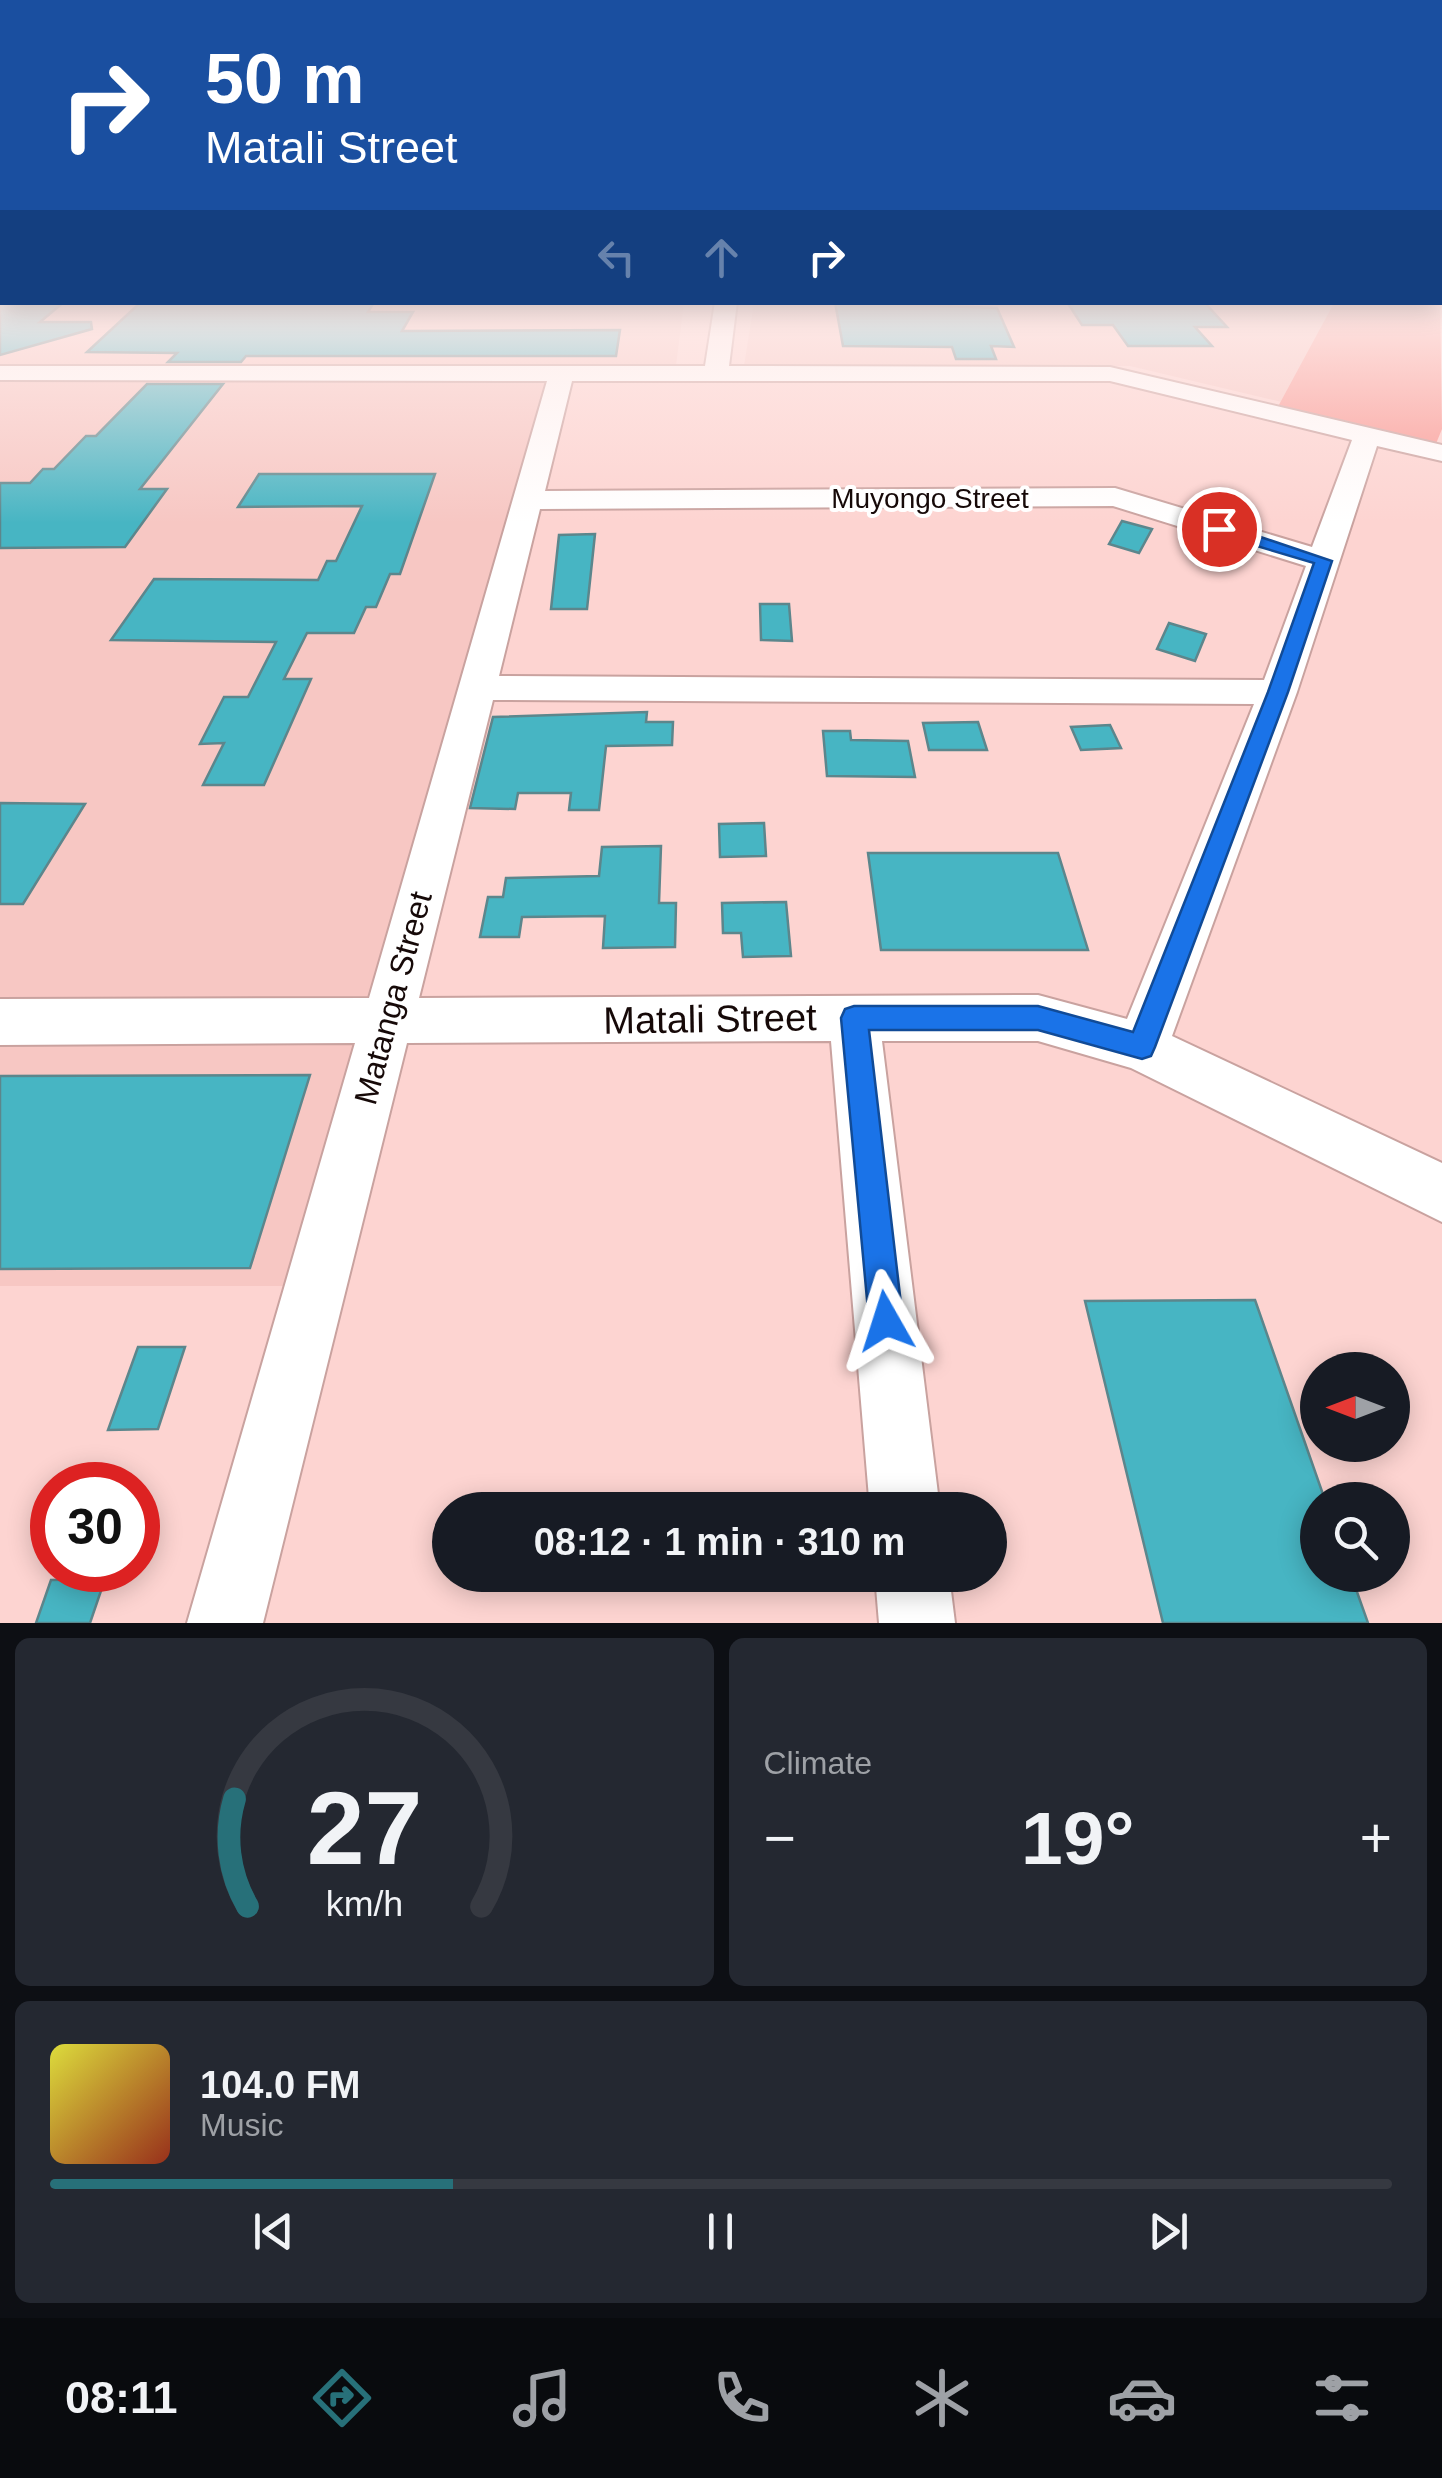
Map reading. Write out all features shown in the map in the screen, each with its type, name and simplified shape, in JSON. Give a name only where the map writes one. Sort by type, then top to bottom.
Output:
[{"type":"street","points":[[0,373],[1110,374],[1442,453]]},
{"type":"street","name":"Matanga Street","points":[[225,1623],[562,373]]},
{"type":"street","points":[[1142,1047],[1278,692],[1367,436]]},
{"type":"street","name":"Muyongo Street","points":[[527,500],[1115,498],[1324,561]]},
{"type":"street","points":[[476,688],[1278,692]]},
{"type":"street","points":[[854,1018],[904,1492]]},
{"type":"street","name":"Matali Street","points":[[0,1022],[1038,1018],[1142,1047],[1442,1192]]},
{"type":"street","points":[[914,1592],[917,1623]]},
{"type":"shaded area","points":[[0,371],[675,371],[561,374],[315,1286],[0,1286]]},
{"type":"shaded area","points":[[1150,371],[1298,371],[1282,402]]},
{"type":"shaded area","points":[[1297,371],[1441,371],[1442,429],[1433,451],[1274,414]]},
{"type":"building","points":[[147,384],[223,384],[140,489],[167,489],[125,547],[0,548],[0,483],[30,483],[43,469],[54,469],[86,436],[96,436]]},
{"type":"building","points":[[259,474],[435,474],[400,574],[390,574],[376,607],[366,607],[354,633],[307,633],[284,679],[311,679],[264,785],[203,785],[224,743],[200,744],[224,697],[248,697],[276,642],[111,640],[154,579],[318,580],[327,561],[336,561],[362,506],[238,507]]},
{"type":"building","points":[[1122,521],[1152,529],[1139,553],[1109,544]]},
{"type":"building","points":[[595,534],[587,609],[551,609],[559,535]]},
{"type":"building","points":[[760,604],[789,604],[792,641],[761,640]]},
{"type":"building","points":[[1169,623],[1206,634],[1195,661],[1157,649]]},
{"type":"building","points":[[647,712],[646,722],[673,722],[672,745],[606,746],[599,810],[569,810],[571,793],[518,793],[515,809],[470,808],[493,717]]},
{"type":"building","points":[[978,722],[987,750],[929,750],[923,723]]},
{"type":"building","points":[[1110,725],[1121,748],[1081,750],[1071,727]]},
{"type":"building","points":[[823,731],[850,731],[851,740],[908,741],[915,777],[827,776]]},
{"type":"building","points":[[0,803],[85,804],[23,904],[0,904]]},
{"type":"building","points":[[764,823],[766,856],[720,857],[719,824]]},
{"type":"building","points":[[661,846],[659,903],[676,903],[675,947],[603,948],[605,916],[522,917],[519,937],[480,937],[488,897],[503,897],[506,878],[599,876],[602,847]]},
{"type":"building","points":[[868,853],[1058,853],[1088,950],[881,950]]},
{"type":"building","points":[[786,902],[791,956],[743,957],[741,933],[723,933],[722,903]]},
{"type":"building","points":[[310,1075],[250,1268],[0,1269],[0,1076]]},
{"type":"building","points":[[1255,1300],[1300,1429],[1300,1462],[1312,1462],[1319,1482],[1300,1482],[1300,1592],[1357,1592],[1368,1623],[1163,1623],[1085,1301]]},
{"type":"building","points":[[138,1347],[185,1347],[158,1429],[108,1430]]},
{"type":"building","points":[[47,1592],[101,1592],[90,1623],[36,1623]]},
{"type":"route","points":[[886,1321],[854,1018],[1038,1018],[1142,1047],[1324,561],[1219,529]]}]
